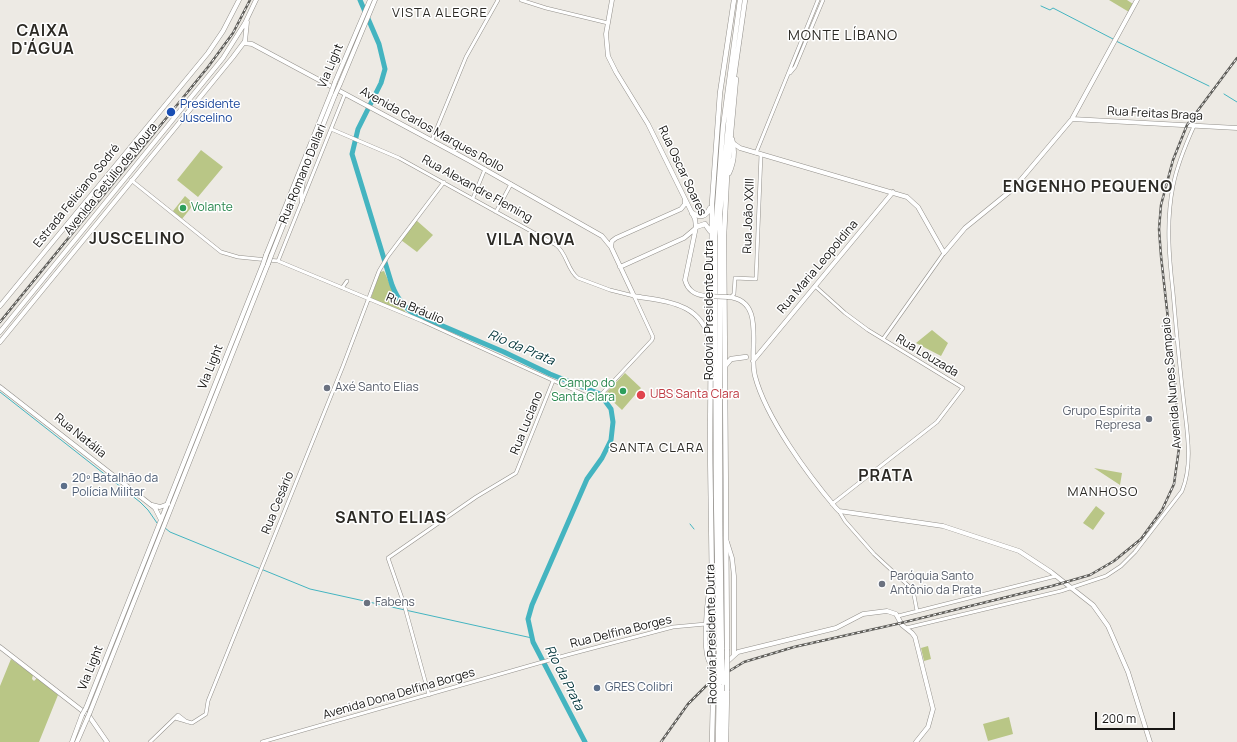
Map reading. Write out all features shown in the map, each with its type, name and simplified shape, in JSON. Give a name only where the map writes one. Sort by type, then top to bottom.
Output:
[{"type":"highway","points":[[711,742],[713,700],[711,350],[712,203],[720,93],[734,0]]},
{"type":"highway","name":"Rodovia Presidente Dutra","points":[[721,661],[716,494],[715,236],[722,127],[740,0]]},
{"type":"highway","name":"Rodovia Presidente Dutra","points":[[722,742],[720,214],[726,140],[745,0]]},
{"type":"highway","points":[[726,742],[727,649],[724,236],[727,176],[738,46]]},
{"type":"highway","points":[[727,176],[733,162],[734,150],[731,133]]},
{"type":"highway","points":[[692,213],[698,216],[706,215],[712,203]]},
{"type":"highway","points":[[696,227],[701,224],[707,225],[711,239]]},
{"type":"highway","name":"Rua Maria Leopoldina","points":[[725,366],[730,359],[746,357]]},
{"type":"highway","name":"Rodovia Presidente Dutra","points":[[718,742],[721,684]]},
{"type":"main road","name":"Estrada Feliciano Sodré","points":[[0,306],[217,41],[239,0]]},
{"type":"main road","name":"Avenida Getúlio de Moura","points":[[0,332],[222,58],[247,19],[256,0]]},
{"type":"main road","name":"Rua Oscar Soares","points":[[612,0],[606,42],[609,59],[648,124],[696,222],[685,280],[688,287],[694,293],[706,296],[729,297],[744,301],[751,312],[755,354],[753,361],[758,385]]},
{"type":"main road","points":[[733,143],[740,148],[758,154],[907,196],[914,202],[944,253],[965,228],[1013,189],[1072,119],[1137,0]]},
{"type":"main road","name":"Via Light","points":[[162,522],[268,264],[269,256],[335,82],[362,18],[372,2]]},
{"type":"main road","name":"Via Light","points":[[77,742],[160,530],[168,504],[263,264],[269,256],[305,172],[366,21],[372,2]]},
{"type":"main road","name":"Avenida Getúlio de Moura","points":[[0,342],[68,260],[131,180],[230,62],[246,37],[247,19]]},
{"type":"main road","points":[[243,43],[238,42],[237,36],[243,34],[246,37]]},
{"type":"main road","name":"Avenida Carlos Marques Rollo","points":[[246,37],[252,44],[485,169],[602,236],[611,247],[634,296]]},
{"type":"main road","name":"Avenida Carlos Marques Rollo","points":[[243,43],[252,44]]},
{"type":"main road","name":"Rua Freitas Braga","points":[[1072,119],[1237,128]]},
{"type":"main road","points":[[734,150],[740,148]]},
{"type":"main road","points":[[302,200],[301,193],[305,172]]},
{"type":"main road","name":"Rua Maria Leopoldina","points":[[746,357],[755,354],[816,286],[893,192]]},
{"type":"main road","points":[[611,247],[611,242],[616,238],[681,209],[685,204],[685,198]]},
{"type":"main road","points":[[681,209],[692,213]]},
{"type":"main road","points":[[620,267],[687,236],[696,227]]},
{"type":"main road","name":"Avenida Carlos Marques Rollo","points":[[602,236],[616,238]]},
{"type":"main road","points":[[68,248],[58,263],[58,266],[61,266],[68,260]]},
{"type":"main road","points":[[48,284],[55,272],[54,269],[50,270]]},
{"type":"main road","name":"Rua Alexandre Fleming","points":[[634,296],[681,305],[688,308],[705,328],[711,350]]},
{"type":"main road","name":"Rua Oscar Soares","points":[[746,357],[750,361],[752,376],[774,418],[814,481],[839,511]]},
{"type":"main road","name":"Rua Natália","points":[[0,387],[147,502],[158,512],[162,522]]},
{"type":"main road","name":"Rua Natália","points":[[147,502],[159,507],[168,504]]},
{"type":"main road","points":[[839,511],[942,526],[1019,551],[1056,576],[1096,608],[1112,633],[1137,699],[1150,742]]},
{"type":"main road","name":"Via Light","points":[[72,742],[160,530]]},
{"type":"main road","points":[[712,576],[707,599],[706,650],[709,663],[727,663],[736,651],[733,565],[726,539]]},
{"type":"main road","points":[[736,651],[836,628],[862,614],[887,611],[898,616],[902,624],[915,637],[933,709],[928,727],[916,742]]},
{"type":"main road","points":[[0,647],[89,716],[107,742]]},
{"type":"street","points":[[432,140],[466,57],[498,0]]},
{"type":"street","points":[[521,0],[546,8],[608,23]]},
{"type":"street","points":[[758,154],[790,73],[791,64],[818,0]]},
{"type":"street","points":[[790,73],[795,67],[823,0]]},
{"type":"street","name":"Rua Romano Dallari","points":[[278,262],[345,94]]},
{"type":"street","name":"Avenida Nunes Sampaio","points":[[906,628],[1072,588],[1101,578],[1121,566],[1135,552],[1177,499],[1186,482],[1188,445],[1172,282],[1169,228],[1170,200],[1174,178],[1180,158],[1194,126]]},
{"type":"street","name":"Rua Alexandre Fleming","points":[[331,129],[393,155],[473,198],[558,247],[577,277],[610,290],[634,296]]},
{"type":"street","name":"Rua João XXIII","points":[[729,297],[734,294],[735,278],[756,279],[758,154]]},
{"type":"street","points":[[473,198],[485,169]]},
{"type":"street","name":"Rua Bráulio","points":[[131,180],[221,252],[238,257],[278,262],[370,299],[597,398],[653,338],[634,296]]},
{"type":"street","name":"Rua Cesário","points":[[187,722],[193,723],[206,714],[208,701],[384,262],[444,182]]},
{"type":"street","points":[[496,212],[511,184]]},
{"type":"street","points":[[883,340],[944,253]]},
{"type":"street","points":[[342,288],[347,281]]},
{"type":"street","name":"Rua Louzada","points":[[816,286],[845,313],[883,340],[963,388],[937,422],[832,504]]},
{"type":"street","name":"Rua Luciano","points":[[429,695],[405,607],[388,558],[471,500],[516,473],[554,380]]},
{"type":"street","points":[[839,511],[845,521],[874,554],[913,590],[917,611]]},
{"type":"street","points":[[898,616],[1056,576]]},
{"type":"street","name":"Rua Delfina Borges","points":[[541,663],[667,629],[706,624]]},
{"type":"street","name":"Avenida Dona Delfina Borges","points":[[262,742],[541,663]]},
{"type":"street","points":[[150,742],[178,715],[187,722]]},
{"type":"street","points":[[176,718],[187,722]]},
{"type":"green space","points":[[1109,0],[1127,0],[1133,4],[1129,12]]},
{"type":"green space","points":[[201,150],[223,167],[198,197],[177,180]]},
{"type":"green space","name":"Volante","points":[[185,196],[194,204],[182,219],[173,211]]},
{"type":"green space","points":[[416,220],[433,235],[417,252],[401,240]]},
{"type":"green space","points":[[384,271],[397,300],[407,314],[371,298],[380,272]]},
{"type":"green space","points":[[932,330],[948,343],[941,356],[916,343]]},
{"type":"green space","name":"Campo do Santa Clara","points":[[625,373],[641,388],[622,410],[605,394]]},
{"type":"green space","points":[[1094,468],[1122,473],[1120,485]]},
{"type":"green space","points":[[1096,506],[1105,513],[1093,530],[1083,523]]},
{"type":"green space","points":[[928,646],[931,659],[924,661],[921,648]]},
{"type":"green space","points":[[11,659],[33,675],[32,679],[34,681],[37,678],[58,695],[39,742],[0,742],[0,686]]},
{"type":"green space","points":[[1009,717],[1013,734],[988,741],[983,724]]},
{"type":"waterway","name":"Rio da Prata","points":[[360,0],[379,44],[385,69],[381,83],[358,129],[352,154],[392,285],[399,299],[412,313],[504,352],[550,374],[600,394],[611,409],[613,422],[611,440],[602,458],[587,479],[532,605],[528,619],[533,642],[585,742]]},
{"type":"waterway","points":[[1041,6],[1050,10],[1053,8],[1113,39]]},
{"type":"waterway","points":[[1116,41],[1209,86]]},
{"type":"waterway","points":[[1224,94],[1237,102]]},
{"type":"waterway","points":[[0,392],[140,502],[157,523]]},
{"type":"waterway","points":[[690,524],[694,529]]},
{"type":"waterway","points":[[165,528],[170,532],[310,589],[532,638]]},
{"type":"railway","points":[[0,322],[208,67],[233,33],[250,0]]},
{"type":"railway","points":[[661,742],[688,704],[708,684],[744,662],[794,647],[901,623],[1052,586],[1090,575],[1114,561],[1141,539],[1162,510],[1174,484],[1179,448],[1175,382],[1161,256],[1159,229],[1161,205],[1173,160],[1187,125],[1237,58]]},
{"type":"place","name":"Presidente Juscelino","points":[[171,112]]},
{"type":"place","name":"Volante","points":[[183,208]]},
{"type":"place","name":"Axé Santo Elias","points":[[327,388]]},
{"type":"place","name":"Campo do Santa Clara","points":[[623,391]]},
{"type":"place","name":"UBS Santa Clara","points":[[641,395]]},
{"type":"place","name":"Grupo Espírita Represa","points":[[1149,419]]},
{"type":"place","name":"20º Batalhão da Polícia Militar","points":[[64,486]]},
{"type":"place","name":"Paróquia Santo Antônio da Prata","points":[[882,584]]},
{"type":"place","name":"Fabens","points":[[367,603]]},
{"type":"place","name":"GRES Colibri","points":[[597,688]]},
{"type":"district","name":"VISTA ALEGRE","points":[[440,13]]},
{"type":"district","name":"MONTE LÍBANO","points":[[843,36]]},
{"type":"district","name":"CAIXA D'ÁGUA","points":[[43,41]]},
{"type":"district","name":"ENGENHO PEQUENO","points":[[1088,188]]},
{"type":"district","name":"JUSCELINO","points":[[137,240]]},
{"type":"district","name":"VILA NOVA","points":[[531,241]]},
{"type":"district","name":"SANTA CLARA","points":[[657,448]]},
{"type":"district","name":"PRATA","points":[[886,477]]},
{"type":"district","name":"MANHOSO","points":[[1103,492]]},
{"type":"district","name":"SANTO ELIAS","points":[[391,519]]}]
